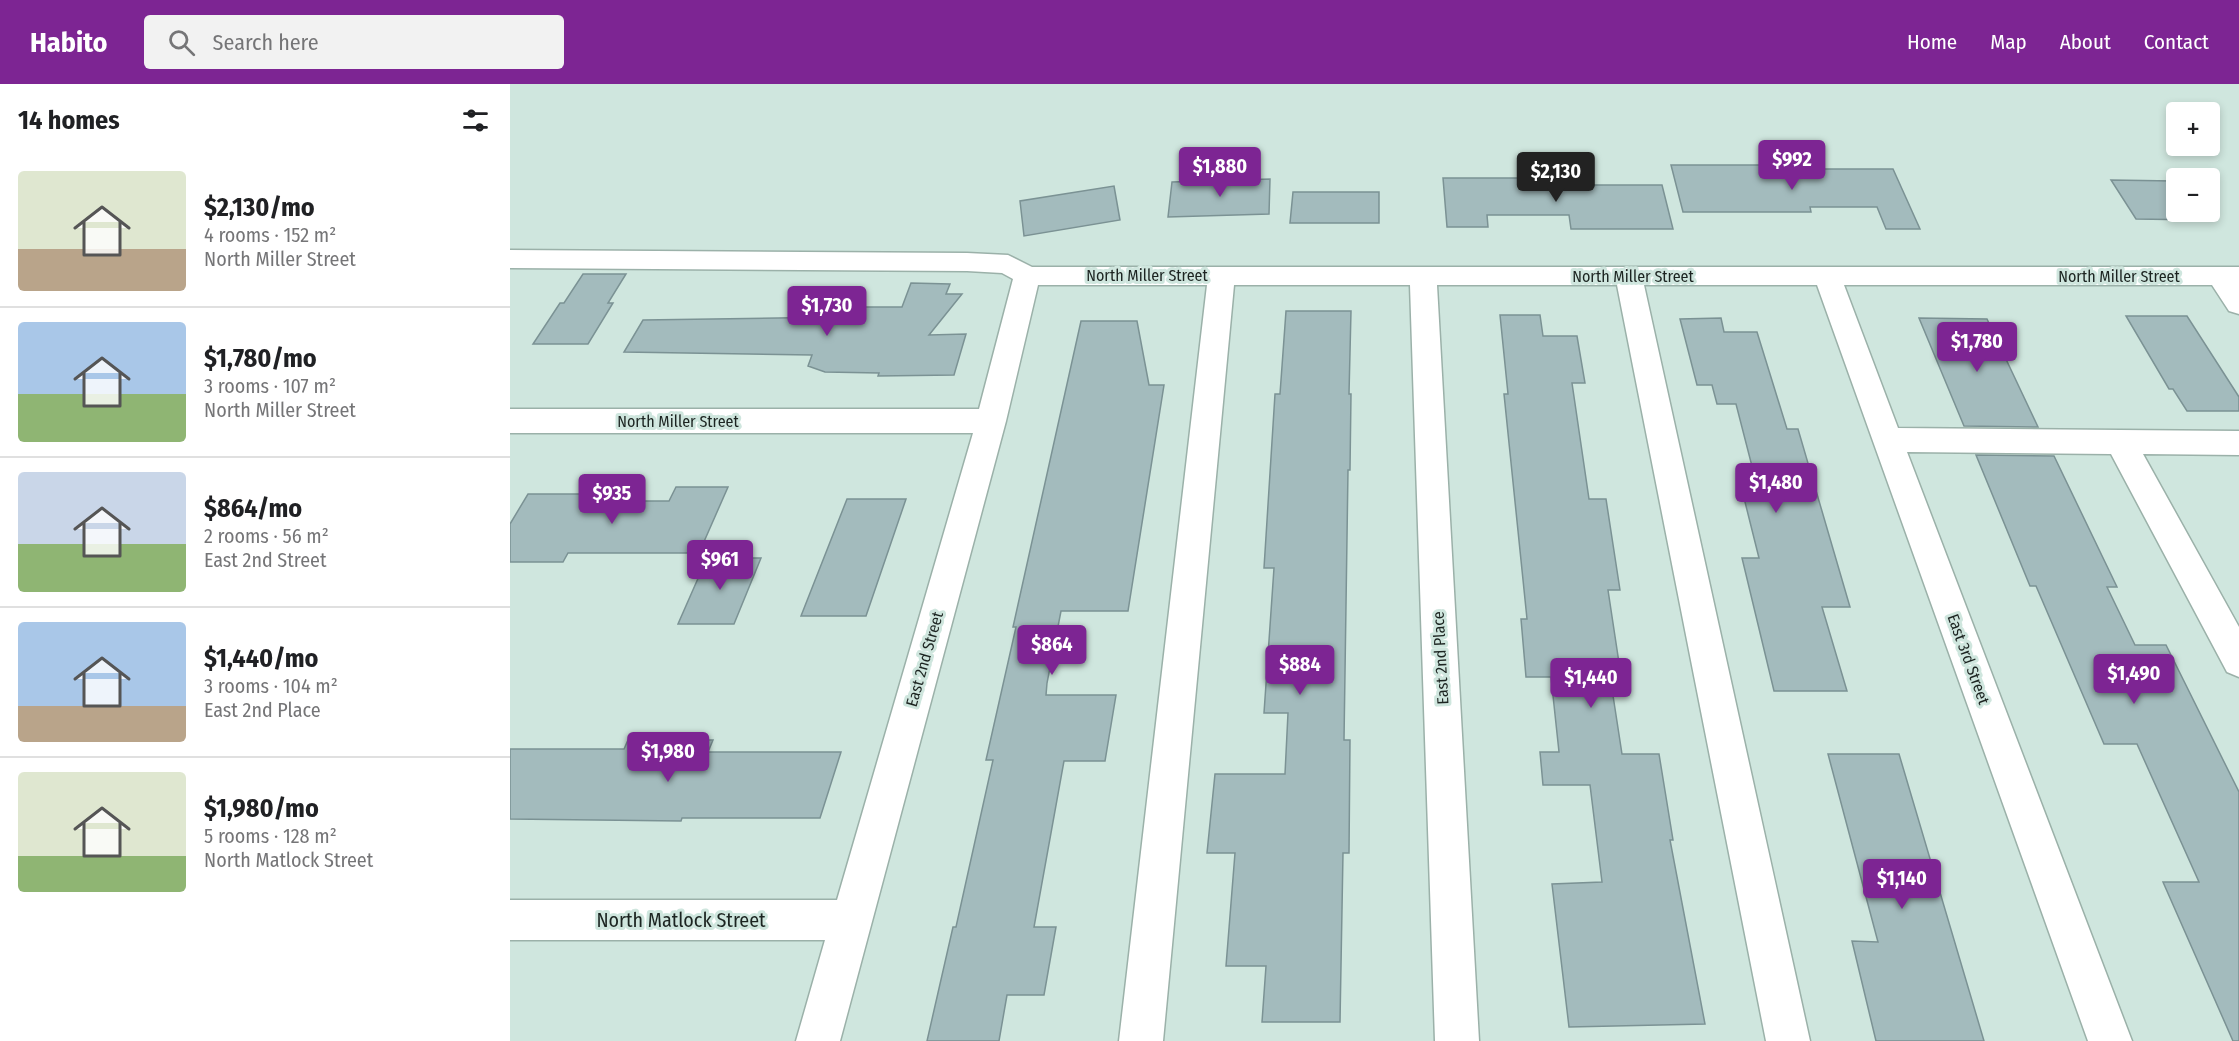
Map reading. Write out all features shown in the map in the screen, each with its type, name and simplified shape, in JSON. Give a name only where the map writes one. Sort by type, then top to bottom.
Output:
[{"type":"street","points":[[510,259],[967,262],[1008,264],[1027,276]]},
{"type":"street","points":[[1141,1041],[1222,275]]},
{"type":"street","name":"East 2nd Place","points":[[1423,275],[1457,1041]]},
{"type":"street","points":[[1628,275],[1788,1041]]},
{"type":"street","name":"North Miller Street","points":[[1027,276],[1628,275],[1827,278],[2229,276]]},
{"type":"street","name":"East 2nd Street","points":[[818,1041],[991,421],[1027,276]]},
{"type":"street","points":[[2229,276],[2239,304]]},
{"type":"street","name":"East 3rd Street","points":[[1827,278],[2110,1041]]},
{"type":"street","name":"North Miller Street","points":[[510,422],[991,421]]},
{"type":"street","points":[[1888,440],[2239,443]]},
{"type":"street","points":[[2121,443],[2239,661]]},
{"type":"street","name":"North Matlock Street","points":[[510,920],[851,920]]},
{"type":"building","points":[[1671,165],[1794,165],[1795,169],[1893,169],[1920,229],[1886,229],[1877,207],[1810,207],[1811,212],[1683,212]]},
{"type":"building","points":[[1443,178],[1532,178],[1533,185],[1662,185],[1673,229],[1571,229],[1569,215],[1487,215],[1488,227],[1447,227]]},
{"type":"building","points":[[1270,179],[1269,214],[1168,217],[1172,182]]},
{"type":"building","points":[[2111,180],[2166,181],[2166,219],[2136,219]]},
{"type":"building","points":[[1114,186],[1120,220],[1024,236],[1020,201]]},
{"type":"building","points":[[1293,192],[1379,192],[1379,223],[1290,223]]},
{"type":"building","points":[[583,274],[626,274],[608,303],[613,303],[588,344],[533,344],[560,303],[564,303]]},
{"type":"building","points":[[911,283],[950,284],[946,294],[962,294],[929,335],[966,334],[954,375],[878,376],[879,373],[825,372],[808,366],[812,355],[624,352],[643,320],[841,317],[846,307],[902,307]]},
{"type":"building","points":[[1286,311],[1351,311],[1344,740],[1350,740],[1349,853],[1343,853],[1340,1022],[1262,1022],[1266,966],[1226,966],[1235,853],[1207,853],[1215,774],[1285,774],[1288,713],[1264,713],[1274,568],[1264,568],[1275,394],[1280,394]]},
{"type":"building","points":[[1500,315],[1540,315],[1543,336],[1577,336],[1585,383],[1572,383],[1589,499],[1606,499],[1620,590],[1608,590],[1621,676],[1610,676],[1622,754],[1659,754],[1673,840],[1670,840],[1705,1024],[1569,1027],[1552,884],[1602,882],[1590,785],[1543,785],[1540,752],[1559,752],[1551,677],[1526,677],[1521,619],[1527,619],[1504,394],[1508,394]]},
{"type":"building","points":[[2126,316],[2187,316],[2239,397],[2239,411],[2187,411],[2173,389],[2169,389]]},
{"type":"building","points":[[1721,318],[1724,332],[1757,332],[1787,429],[1798,429],[1850,607],[1822,607],[1847,691],[1774,691],[1742,558],[1759,558],[1738,474],[1754,474],[1736,404],[1717,404],[1712,385],[1697,385],[1680,319]]},
{"type":"building","points":[[1919,318],[1987,319],[2038,427],[1964,426]]},
{"type":"building","points":[[1081,321],[1137,321],[1149,385],[1164,385],[1128,611],[1061,611],[1047,683],[1046,695],[1116,695],[1105,761],[1064,761],[1034,927],[1056,927],[1044,995],[1007,995],[999,1041],[927,1041],[953,927],[956,927],[993,760],[986,760]]},
{"type":"building","points":[[1976,455],[2054,456],[2117,587],[2107,587],[2135,645],[2166,645],[2239,792],[2239,1041],[2233,1041],[2163,882],[2199,882],[2137,744],[2104,744],[2036,586],[2030,586]]},
{"type":"building","points":[[676,487],[728,487],[699,553],[568,553],[563,562],[510,562],[510,524],[528,494],[600,494],[596,501],[669,501]]},
{"type":"building","points":[[847,499],[906,499],[866,616],[801,616]]},
{"type":"building","points":[[707,558],[761,558],[734,624],[678,624]]},
{"type":"building","points":[[628,740],[713,740],[708,752],[841,752],[820,818],[682,818],[681,821],[510,819],[510,749],[624,749]]},
{"type":"building","points":[[1828,754],[1899,754],[1984,1041],[1876,1041],[1852,941],[1878,942]]}]
